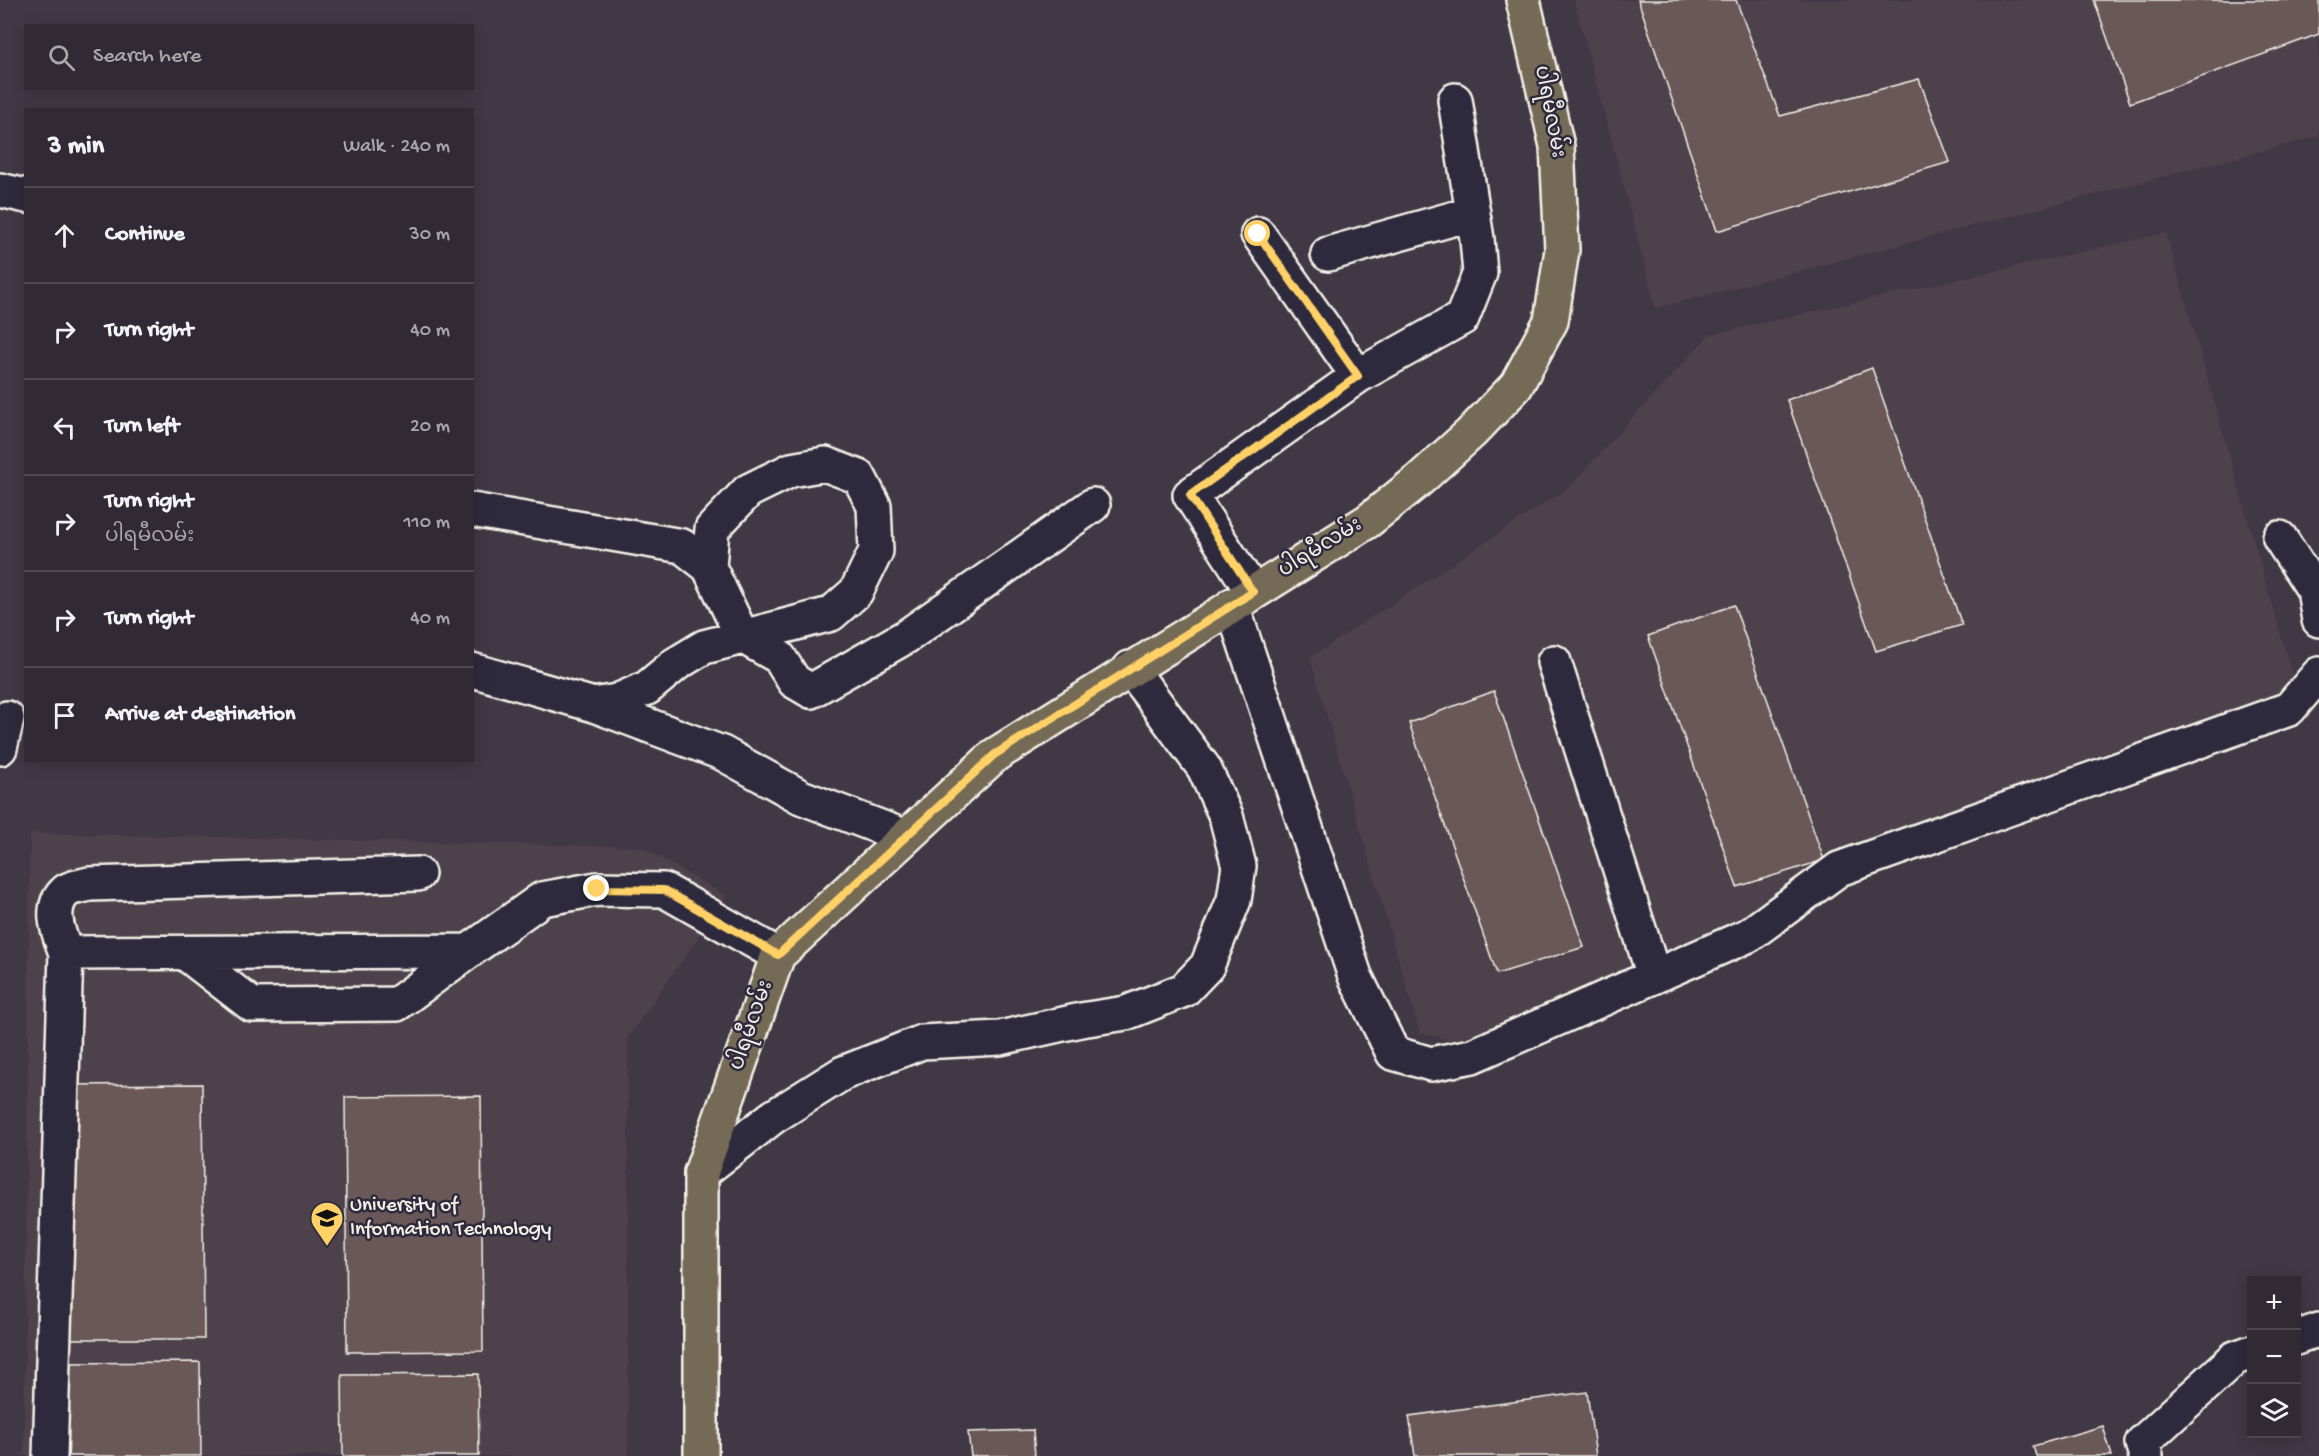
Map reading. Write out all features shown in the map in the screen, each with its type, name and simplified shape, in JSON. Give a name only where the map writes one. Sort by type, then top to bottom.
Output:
[{"type":"main road","name":"ပါရမီလမ်း","points":[[701,1456],[701,1173],[778,955],[994,755],[1368,520],[1436,465],[1471,433],[1516,386],[1551,321],[1562,250],[1557,146],[1523,0]]},
{"type":"street","points":[[1455,100],[1480,273],[1462,318],[1358,376],[1190,495],[1242,599],[1355,976],[1393,1053],[1431,1064],[1472,1056],[1749,935],[1839,869],[2289,709],[2319,674]]},
{"type":"street","points":[[0,190],[24,196]]},
{"type":"street","points":[[1328,255],[1473,213]]},
{"type":"street","points":[[1258,234],[1358,376]]},
{"type":"street","points":[[594,705],[617,701],[647,688],[676,664],[704,647],[831,614],[856,592],[876,551],[874,506],[859,477],[825,464],[791,470],[748,491],[712,530],[709,567]]},
{"type":"street","points":[[474,510],[682,546],[709,567],[742,636],[779,657],[794,681],[812,691],[907,636],[1093,505]]},
{"type":"street","points":[[2280,538],[2314,590],[2319,620]]},
{"type":"street","points":[[1554,662],[1654,976]]},
{"type":"street","points":[[701,1173],[773,1117],[843,1073],[922,1042],[1000,1038],[1081,1020],[1126,1014],[1184,990],[1207,966],[1234,900],[1239,866],[1226,816],[1203,768],[1131,669]]},
{"type":"street","points":[[474,671],[594,705],[722,753],[801,797],[906,837]]},
{"type":"street","points":[[50,1456],[66,953],[55,926],[57,904],[67,890],[89,884],[418,874]]},
{"type":"street","points":[[184,953],[252,1005],[397,1004],[542,899],[597,889],[664,890],[778,955]]},
{"type":"street","points":[[66,953],[469,951]]},
{"type":"street","points":[[2301,1336],[2319,1330]]},
{"type":"street","points":[[2146,1456],[2142,1443],[2235,1358],[2247,1354]]},
{"type":"shaded area","points":[[1574,0],[2319,0],[2319,136],[1656,308]]},
{"type":"shaded area","points":[[2166,233],[2296,689],[2094,763],[1858,844],[1755,918],[1462,1043],[1420,1033],[1310,658],[1568,488],[1709,335]]},
{"type":"shaded area","name":"University of Information Technology","points":[[30,833],[641,847],[727,896],[628,1037],[628,1456],[24,1456]]},
{"type":"building","points":[[1638,0],[1736,0],[1780,116],[1919,79],[1950,162],[1717,231]]},
{"type":"building","points":[[2094,0],[2319,0],[2319,34],[2130,103]]},
{"type":"building","points":[[1872,368],[1962,625],[1876,651],[1787,400]]},
{"type":"building","points":[[1734,605],[1824,860],[1737,887],[1648,636]]},
{"type":"building","points":[[1494,691],[1584,947],[1497,974],[1409,723]]},
{"type":"building","points":[[202,1084],[204,1339],[68,1339],[66,1085]]},
{"type":"building","points":[[481,1096],[483,1351],[347,1352],[345,1097]]},
{"type":"building","points":[[200,1362],[201,1456],[64,1456],[63,1363]]},
{"type":"building","points":[[478,1374],[479,1456],[343,1456],[342,1375]]},
{"type":"building","points":[[1587,1392],[1596,1456],[1415,1456],[1409,1416]]},
{"type":"building","points":[[2103,1426],[2112,1456],[2036,1456],[2033,1446]]},
{"type":"building","points":[[1033,1430],[1035,1456],[971,1456],[968,1432]]},
{"type":"place","name":"University of Information Technology","points":[[327,1247]]},
{"type":"route","points":[[597,889],[664,890],[778,955],[994,755],[1253,592],[1190,495],[1358,376],[1258,234]]}]
